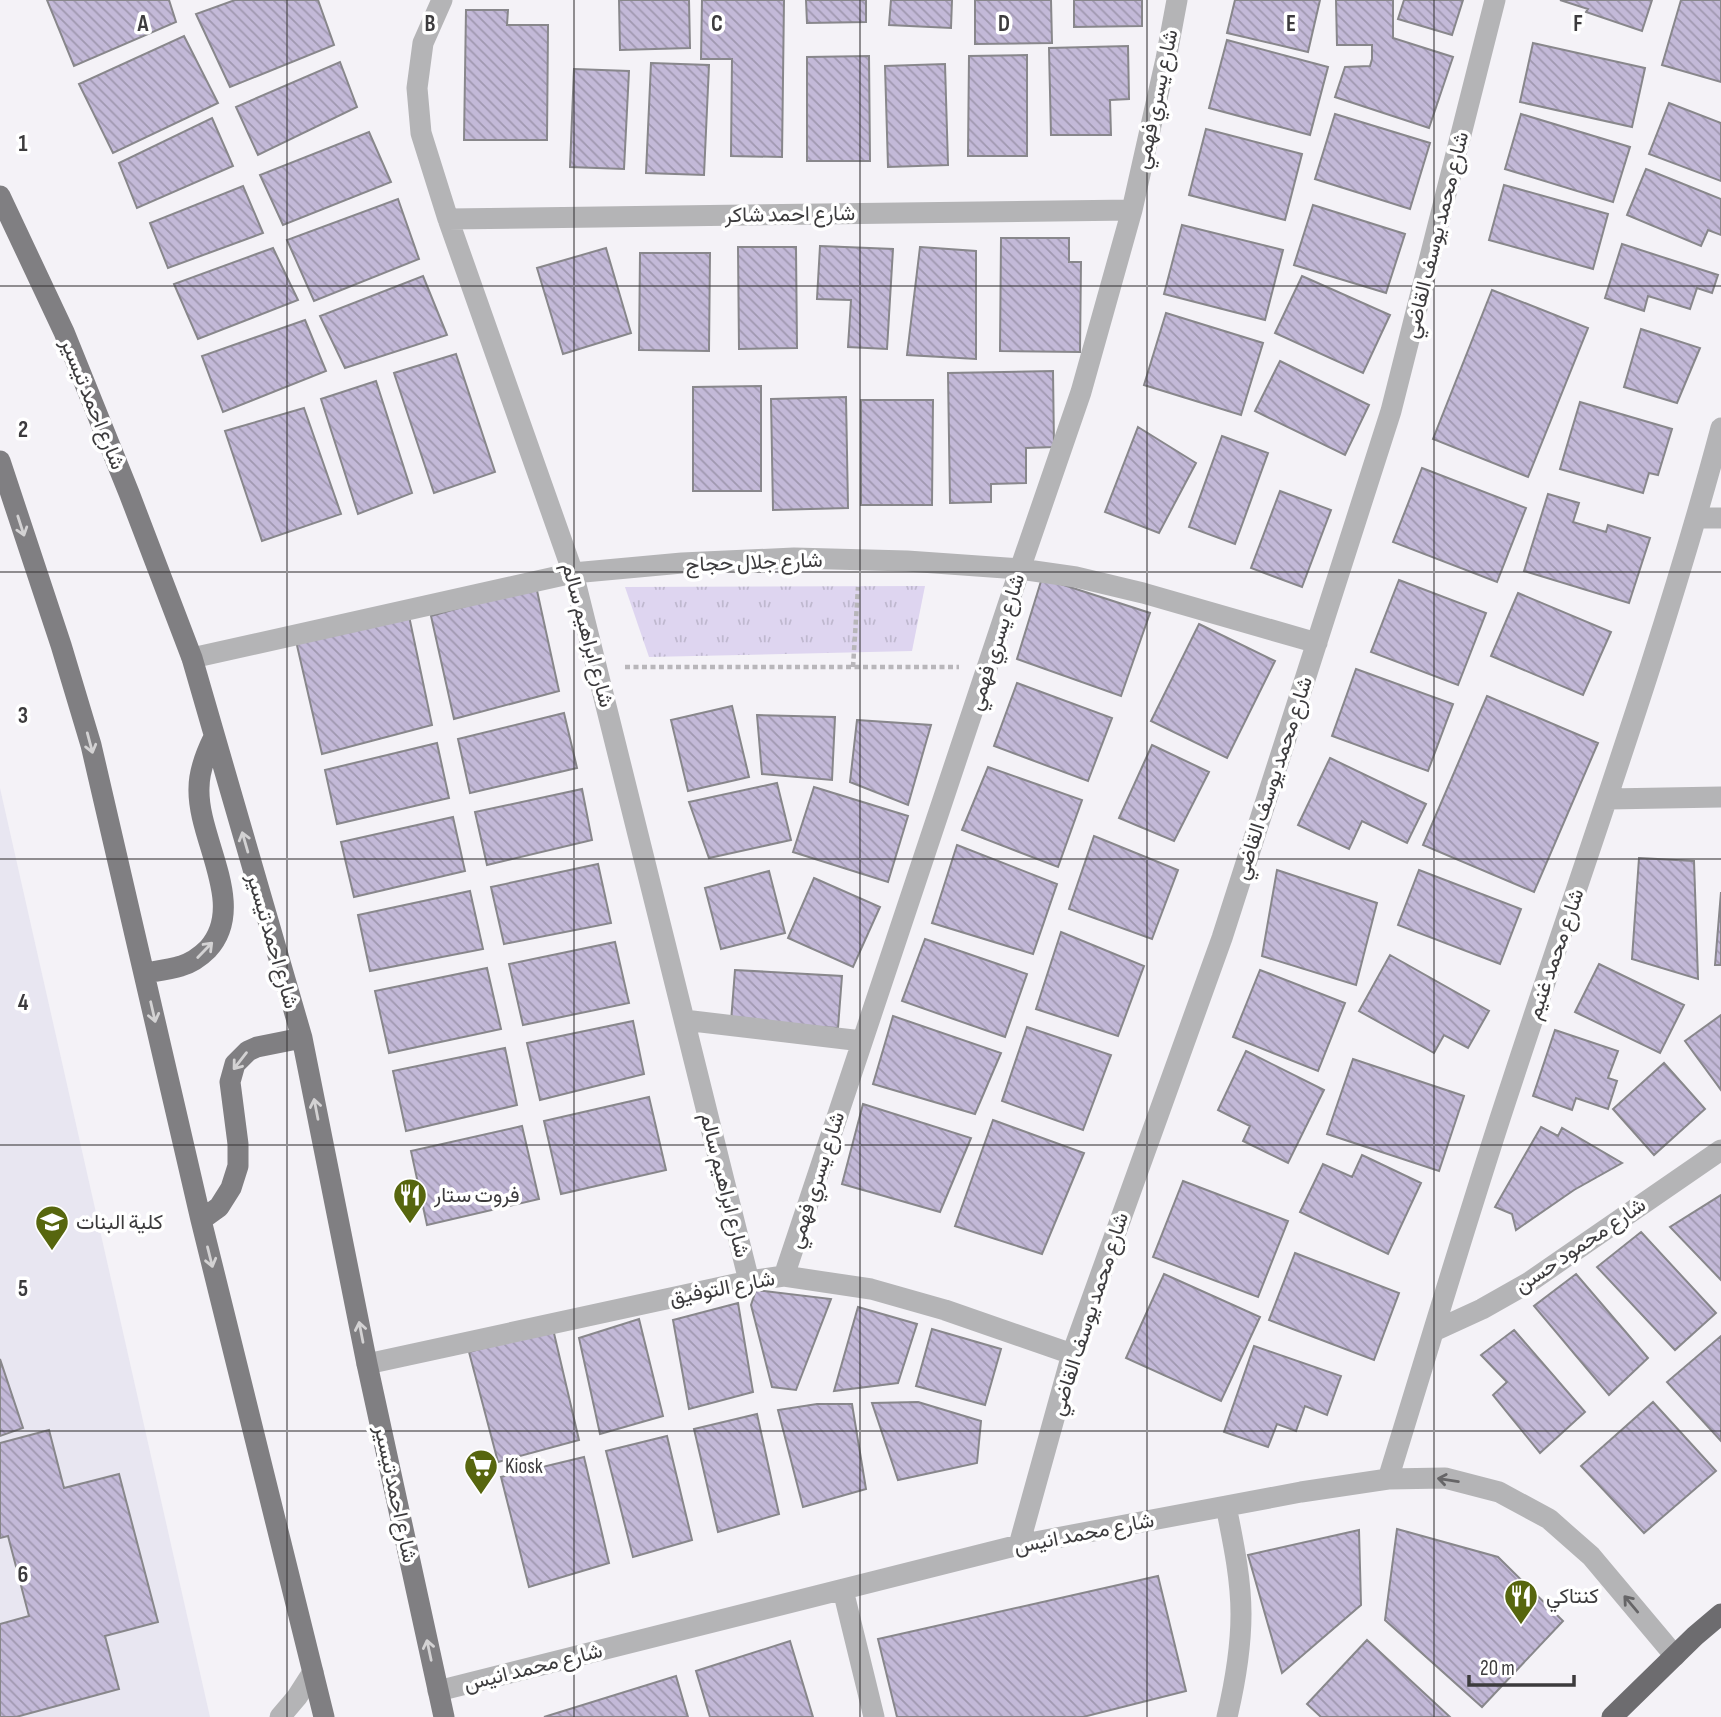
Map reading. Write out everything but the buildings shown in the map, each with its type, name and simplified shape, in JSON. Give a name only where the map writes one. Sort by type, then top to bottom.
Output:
[{"type":"highway","points":[[1612,1717],[1721,1614]]},
{"type":"main road","name":"شارع احمد تيسير","points":[[0,196],[64,331],[191,658],[302,1038],[368,1364],[444,1717]]},
{"type":"main road","points":[[0,461],[91,745],[201,1220],[324,1717]]},
{"type":"main road","points":[[144,973],[180,967],[202,955],[211,945],[223,922],[222,891],[202,814],[199,788],[201,770],[214,737]]},
{"type":"main road","points":[[201,1220],[219,1206],[232,1188],[238,1167],[238,1144],[230,1082],[235,1064],[248,1051],[257,1047],[302,1038]]},
{"type":"street","name":"شارع ابراهيم سالم","points":[[442,0],[424,43],[416,88],[421,133],[448,219],[573,573],[749,1281]]},
{"type":"street","name":"شارع يسري فهمي","points":[[784,1276],[1081,392],[1132,210],[1177,0]]},
{"type":"street","name":"شارع محمد يوسف القاضي","points":[[1019,1545],[1072,1354],[1222,939],[1391,411],[1495,0]]},
{"type":"street","name":"شارع احمد شاكر","points":[[448,219],[1132,210]]},
{"type":"street","name":"شارع محمد غنيم","points":[[1388,1479],[1511,1084],[1608,799],[1697,518],[1721,428]]},
{"type":"street","points":[[1697,518],[1721,518]]},
{"type":"street","name":"شارع جلال حجاج","points":[[191,658],[573,573],[794,558],[907,561],[1020,569],[1076,577],[1143,593],[1317,643]]},
{"type":"street","points":[[1608,799],[1721,797]]},
{"type":"street","points":[[684,1020],[862,1041]]},
{"type":"street","name":"شارع محمود حسن","points":[[1434,1331],[1482,1310],[1528,1283],[1721,1150]]},
{"type":"street","name":"شارع التوفيق","points":[[368,1364],[749,1281],[784,1276],[871,1289],[945,1310],[1072,1354]]},
{"type":"street","name":"شارع محمد انيس","points":[[438,1691],[1019,1545],[1301,1492],[1388,1479],[1444,1478],[1499,1492],[1549,1519],[1591,1556],[1675,1656]]},
{"type":"street","points":[[1226,1506],[1236,1557],[1241,1614],[1237,1670],[1227,1717]]},
{"type":"street","points":[[843,1590],[874,1717]]},
{"type":"street","points":[[280,1717],[313,1672]]},
{"type":"path","points":[[853,667],[860,560]]},
{"type":"path","points":[[597,667],[988,667]]},
{"type":"shaded area","name":"كلية البنات","points":[[0,788],[210,1717],[0,1717]]},
{"type":"green space","points":[[925,586],[912,651],[649,657],[625,587]]},
{"type":"place","name":"فروت ستار","points":[[410,1225]]},
{"type":"place","name":"كلية البنات","points":[[52,1252]]},
{"type":"place","name":"Kiosk","points":[[481,1496]]},
{"type":"place","name":"كنتاكي","points":[[1521,1626]]}]
